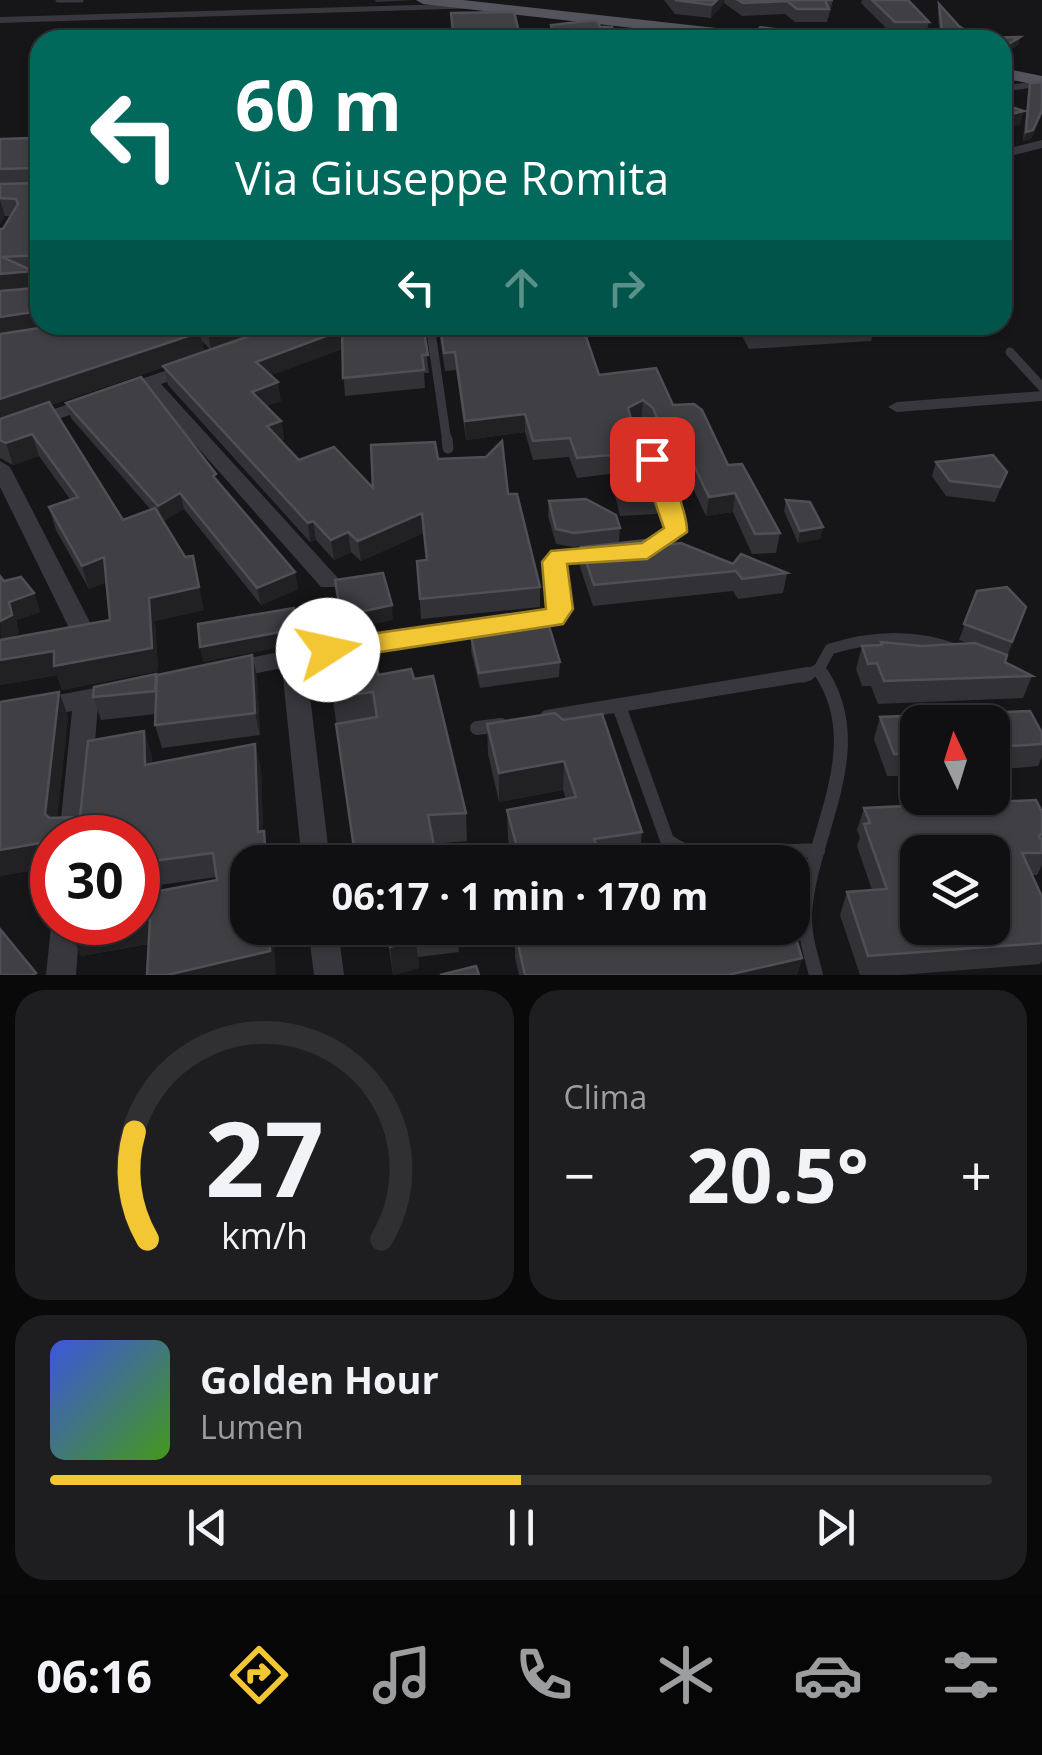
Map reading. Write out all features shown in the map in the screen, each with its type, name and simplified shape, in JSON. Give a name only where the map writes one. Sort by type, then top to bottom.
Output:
[{"type":"main road","points":[[423,0],[516,2],[752,30]]},
{"type":"main road","points":[[482,1],[704,30]]},
{"type":"main road","points":[[1012,65],[1042,82]]},
{"type":"street","points":[[1,21],[482,1]]},
{"type":"street","points":[[1012,87],[1042,82]]},
{"type":"street","points":[[1012,152],[1042,144]]},
{"type":"street","points":[[0,433],[204,363]]},
{"type":"street","points":[[150,382],[329,582]]},
{"type":"street","points":[[897,407],[1042,396]]},
{"type":"street","points":[[199,676],[363,644],[554,618],[560,609],[556,559],[653,550],[677,529],[639,428]]},
{"type":"street","points":[[0,467],[84,634]]},
{"type":"street","points":[[293,657],[314,845]]},
{"type":"street","points":[[0,716],[142,687]]},
{"type":"street","points":[[75,815],[86,698]]},
{"type":"street","points":[[61,975],[64,945]]},
{"type":"street","points":[[325,945],[328,975]]},
{"type":"lane","points":[[58,0],[81,0]]},
{"type":"lane","points":[[431,335],[448,448]]},
{"type":"lane","points":[[1010,352],[1042,387]]},
{"type":"lane","points":[[530,720],[796,678],[819,669],[830,649],[851,642],[928,640],[969,655]]},
{"type":"lane","points":[[816,975],[804,918],[841,761],[843,737],[830,684],[819,669]]},
{"type":"lane","points":[[618,706],[674,850],[697,857],[796,846],[818,851]]},
{"type":"lane","points":[[477,728],[512,723]]},
{"type":"building","points":[[675,0],[717,0],[712,5]]},
{"type":"building","points":[[738,0],[825,0],[829,9],[797,9],[787,1]]},
{"type":"building","points":[[872,0],[908,0],[929,22],[895,22]]},
{"type":"building","points":[[939,4],[965,30],[942,30]]},
{"type":"building","points":[[514,12],[518,30],[453,30],[451,13]]},
{"type":"building","points":[[597,20],[600,27],[613,30],[552,30],[551,25]]},
{"type":"building","points":[[1042,82],[1042,110],[1033,130],[1026,132],[1030,83]]},
{"type":"building","points":[[30,138],[30,168],[0,169],[0,139]]},
{"type":"building","points":[[30,183],[30,256],[2,257],[30,271],[0,274],[0,229],[18,204],[16,199],[0,198],[0,184]]},
{"type":"building","points":[[30,288],[30,312],[0,317],[0,291]]},
{"type":"building","points":[[30,329],[30,335],[191,335],[0,399],[0,334]]},
{"type":"building","points":[[252,335],[329,335],[256,362],[278,382],[252,392],[281,421],[267,426],[299,460],[334,447],[373,488],[371,445],[435,442],[438,459],[486,457],[502,441],[508,494],[517,494],[540,587],[420,599],[417,561],[427,560],[422,513],[358,541],[348,532],[331,540],[313,521],[308,523],[163,366]]},
{"type":"building","points":[[342,335],[425,335],[428,355],[422,355],[424,370],[343,378]]},
{"type":"building","points":[[441,335],[585,335],[599,375],[656,368],[673,405],[694,404],[702,410],[728,465],[742,464],[780,533],[755,534],[735,493],[709,497],[690,457],[682,458],[668,426],[661,427],[653,408],[643,400],[628,408],[635,433],[626,434],[646,474],[652,474],[659,495],[622,497],[611,455],[577,458],[570,438],[533,441],[525,414],[465,421],[455,352],[444,353]]},
{"type":"building","points":[[141,377],[216,474],[213,476],[295,572],[257,588],[180,493],[158,506],[66,403]]},
{"type":"building","points":[[49,402],[123,520],[155,508],[185,557],[193,556],[199,587],[149,598],[152,648],[54,666],[54,651],[0,660],[0,640],[110,620],[104,557],[82,566],[49,507],[78,497],[32,434],[6,443],[0,440],[0,419]]},
{"type":"building","points":[[993,455],[1007,472],[1000,487],[950,481],[936,462]]},
{"type":"building","points":[[586,499],[616,515],[620,528],[574,533],[556,529],[549,501]]},
{"type":"building","points":[[786,500],[810,502],[823,527],[800,531]]},
{"type":"building","points":[[647,540],[649,547],[681,543],[733,564],[741,554],[787,573],[742,579],[736,571],[594,585],[581,547]]},
{"type":"building","points":[[383,573],[392,605],[341,616],[335,580]]},
{"type":"building","points":[[0,576],[4,581],[21,577],[34,593],[9,602],[12,615],[0,621]]},
{"type":"building","points":[[1007,587],[1026,607],[1012,642],[964,624],[977,591]]},
{"type":"building","points":[[294,608],[296,629],[200,647],[198,624]]},
{"type":"building","points":[[549,626],[560,662],[479,673],[471,636]]},
{"type":"building","points":[[373,642],[378,675],[411,669],[414,679],[433,676],[466,813],[428,815],[434,845],[354,845],[336,724],[377,717],[373,692],[333,697],[326,651]]},
{"type":"building","points":[[881,642],[921,646],[975,643],[1007,655],[1005,662],[1032,676],[884,681],[877,663],[868,664],[862,646],[882,645]]},
{"type":"building","points":[[252,655],[255,713],[155,725],[157,675]]},
{"type":"building","points":[[156,674],[155,691],[93,697],[94,687]]},
{"type":"building","points":[[59,692],[46,815],[30,815],[30,845],[0,850],[0,702]]},
{"type":"building","points":[[1030,711],[1042,733],[1042,744],[1010,746],[1010,712]]},
{"type":"building","points":[[555,713],[563,720],[602,714],[642,832],[594,839],[596,845],[516,845],[507,810],[576,797],[564,761],[499,773],[487,724]]},
{"type":"building","points":[[900,716],[900,754],[894,754],[880,717]]},
{"type":"building","points":[[144,731],[145,765],[255,744],[258,832],[264,831],[265,845],[230,845],[230,945],[270,945],[270,951],[167,975],[147,975],[149,945],[160,945],[160,891],[217,880],[213,853],[160,860],[160,815],[80,815],[88,741]]},
{"type":"building","points":[[1036,800],[1042,812],[1042,853],[1022,853],[1042,897],[1042,943],[868,956],[847,892],[887,889],[864,824],[870,823],[864,808],[900,806],[900,815],[1010,815],[1010,801]]},
{"type":"building","points":[[0,929],[36,973],[0,975]]},
{"type":"building","points":[[518,945],[798,945],[802,958],[728,975],[525,975]]},
{"type":"building","points":[[476,966],[479,975],[440,975]]},
{"type":"route","points":[[328,650],[554,618],[560,609],[554,562],[560,556],[647,551],[658,548],[676,532],[676,520],[652,459]]}]
